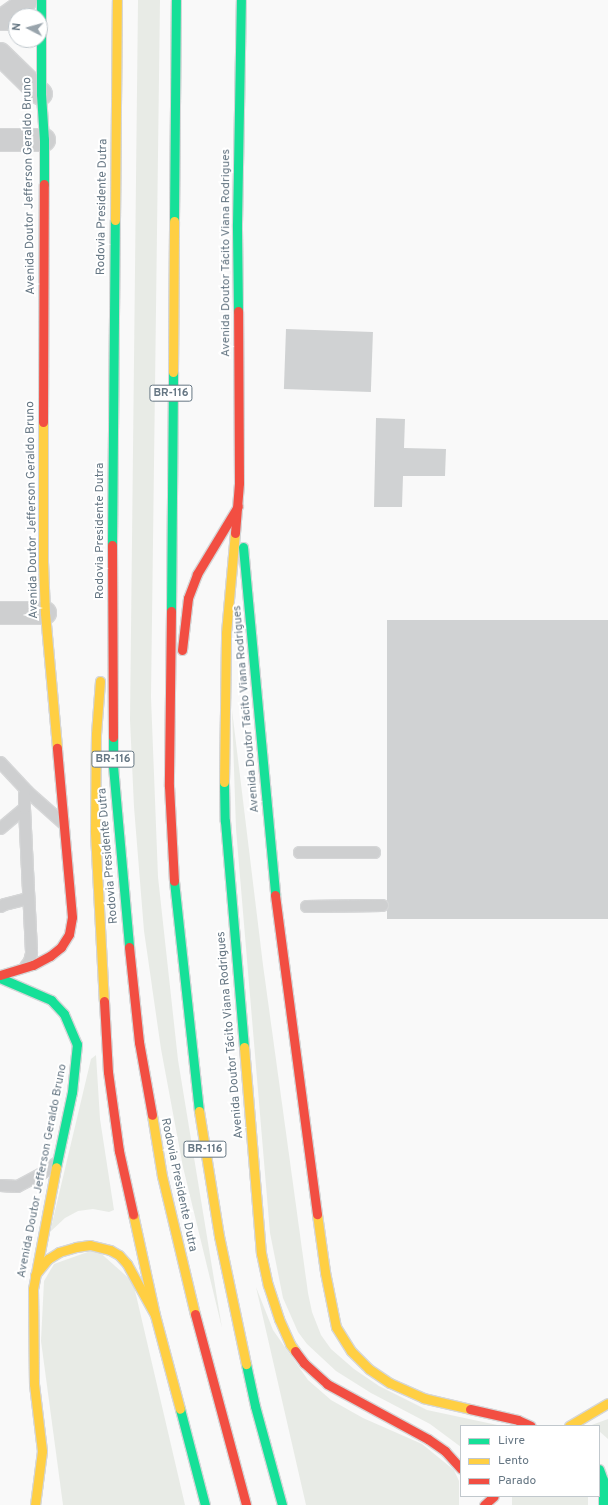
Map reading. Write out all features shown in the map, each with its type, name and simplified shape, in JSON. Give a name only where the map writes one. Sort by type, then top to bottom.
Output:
[{"type":"main road","name":"Avenida Doutor Jefferson Geraldo Bruno","points":[[0,977],[50,956],[61,947],[69,934],[72,917],[45,613],[43,562],[44,140],[41,94],[41,0]]},
{"type":"main road","name":"Rodovia Presidente Dutra","points":[[117,0],[112,531],[113,766],[122,877],[139,1042],[162,1176],[204,1349],[246,1505]]},
{"type":"main road","name":"BR-116","points":[[176,0],[169,786],[172,859],[196,1094],[222,1252],[255,1406],[282,1505]]},
{"type":"main road","name":"Avenida Doutor Tácito Viana Rodrigues","points":[[241,0],[237,224],[238,506],[226,634],[224,759],[225,821],[262,1253],[268,1285],[279,1319],[290,1344],[304,1363],[327,1384],[428,1438],[446,1452],[460,1468]]},
{"type":"main road","points":[[169,786],[188,598],[197,574],[238,506]]},
{"type":"main road","name":"Avenida Doutor Tácito Viana Rodrigues","points":[[238,506],[248,584],[271,863],[325,1272],[336,1327],[351,1351],[369,1369],[390,1383],[423,1398],[518,1420],[529,1425]]},
{"type":"main road","points":[[103,648],[112,531]]},
{"type":"main road","points":[[101,671],[96,734],[95,832],[108,1072],[119,1151],[155,1315],[204,1505]]},
{"type":"main road","name":"Avenida Doutor Jefferson Geraldo Bruno","points":[[0,977],[51,1000],[64,1014],[77,1044],[76,1067],[72,1092],[46,1212],[33,1289],[34,1384],[42,1451],[35,1505]]},
{"type":"main road","points":[[35,1275],[48,1259],[59,1252],[90,1245],[110,1250],[118,1255],[127,1264],[155,1315]]},
{"type":"main road","points":[[570,1425],[608,1403]]},
{"type":"main road","points":[[42,1451],[46,1490]]},
{"type":"main road","points":[[600,1472],[603,1480],[605,1502]]},
{"type":"main road","points":[[484,1505],[498,1498]]},
{"type":"street","points":[[0,19],[4,19],[19,8],[26,0]]},
{"type":"street","points":[[0,54],[41,94]]},
{"type":"street","points":[[0,140],[44,140]]},
{"type":"street","points":[[0,613],[45,613]]},
{"type":"lane","points":[[0,762],[27,791],[64,824]]},
{"type":"lane","points":[[24,794],[31,953],[29,961],[24,968]]},
{"type":"lane","points":[[0,828],[24,808]]},
{"type":"lane","points":[[299,852],[374,852]]},
{"type":"lane","points":[[0,906],[28,898]]},
{"type":"lane","points":[[306,906],[382,905]]},
{"type":"lane","points":[[0,1185],[17,1186],[40,1174],[58,1159]]},
{"type":"shaded area","points":[[138,0],[160,0],[151,697],[158,877],[178,1060],[222,1328],[183,1167],[161,1049],[144,931],[134,807],[130,720]]},
{"type":"shaded area","points":[[232,710],[263,965],[308,1293],[312,1312],[321,1335],[331,1349],[354,1369],[379,1386],[427,1410],[497,1425],[460,1425],[460,1446],[430,1424],[371,1393],[336,1371],[307,1344],[298,1332],[283,1298],[270,1233],[236,829]]},
{"type":"shaded area","points":[[96,1055],[100,1119],[114,1210],[109,1212],[93,1209],[78,1211],[65,1218],[50,1232],[91,1059]]},
{"type":"shaded area","points":[[96,1249],[133,1282],[185,1505],[63,1505],[41,1341],[44,1281],[54,1264]]},
{"type":"shaded area","points":[[256,1287],[273,1330],[308,1380],[331,1400],[363,1418],[422,1444],[454,1470],[459,1481],[459,1505],[306,1505]]},
{"type":"shaded area","points":[[608,1419],[608,1439],[600,1432],[600,1425],[592,1425]]},
{"type":"shaded area","points":[[512,1497],[588,1497],[588,1505],[512,1505]]},
{"type":"building","points":[[286,329],[373,332],[371,392],[284,389]]},
{"type":"building","points":[[376,418],[405,419],[404,448],[446,449],[445,476],[403,476],[402,507],[374,507]]},
{"type":"building","points":[[387,620],[608,620],[608,919],[387,919]]},
{"type":"traffic: fast","points":[[41,0],[41,94],[44,140],[44,184]]},
{"type":"traffic: fast","points":[[174,221],[176,0]]},
{"type":"traffic: fast","points":[[238,311],[237,224],[241,0]]},
{"type":"traffic: fast","points":[[112,545],[115,220]]},
{"type":"traffic: fast","points":[[171,611],[173,372]]},
{"type":"traffic: fast","points":[[243,547],[275,895]]},
{"type":"traffic: fast","points":[[113,737],[113,766],[129,947]]},
{"type":"traffic: fast","points":[[224,782],[225,821],[244,1047]]},
{"type":"traffic: fast","points":[[174,881],[199,1111]]},
{"type":"traffic: fast","points":[[0,978],[51,1000],[64,1014],[77,1044],[72,1092],[56,1167]]},
{"type":"traffic: fast","points":[[246,1364],[255,1406],[282,1505]]},
{"type":"traffic: fast","points":[[180,1409],[205,1505]]},
{"type":"traffic: fast","points":[[600,1472],[603,1480],[603,1505]]},
{"type":"traffic: slow","points":[[115,220],[117,0]]},
{"type":"traffic: slow","points":[[173,372],[174,221]]},
{"type":"traffic: slow","points":[[43,422],[43,562],[45,613],[57,748]]},
{"type":"traffic: slow","points":[[224,782],[226,633],[235,533]]},
{"type":"traffic: slow","points":[[100,681],[96,734],[95,832],[104,1001]]},
{"type":"traffic: slow","points":[[244,1047],[261,1253],[268,1285],[279,1319],[290,1344],[295,1351]]},
{"type":"traffic: slow","points":[[199,1111],[219,1236],[246,1364]]},
{"type":"traffic: slow","points":[[152,1115],[162,1176],[195,1314]]},
{"type":"traffic: slow","points":[[35,1505],[42,1451],[34,1384],[33,1289],[56,1167]]},
{"type":"traffic: slow","points":[[133,1214],[155,1315]]},
{"type":"traffic: slow","points":[[317,1214],[325,1272],[336,1327],[351,1351],[369,1369],[390,1383],[423,1398],[470,1409]]},
{"type":"traffic: slow","points":[[35,1275],[48,1259],[59,1252],[76,1247],[90,1245],[110,1250],[119,1255],[127,1264],[155,1315],[180,1409]]},
{"type":"traffic: slow","points":[[571,1425],[608,1403]]},
{"type":"traffic: jam","points":[[43,422],[44,184]]},
{"type":"traffic: jam","points":[[235,533],[239,483],[238,311]]},
{"type":"traffic: jam","points":[[182,650],[188,598],[197,574],[238,506]]},
{"type":"traffic: jam","points":[[112,545],[113,737]]},
{"type":"traffic: jam","points":[[171,611],[169,786],[174,881]]},
{"type":"traffic: jam","points":[[0,975],[33,965],[50,956],[61,947],[69,934],[72,917],[57,748]]},
{"type":"traffic: jam","points":[[275,895],[317,1214]]},
{"type":"traffic: jam","points":[[129,947],[139,1042],[152,1115]]},
{"type":"traffic: jam","points":[[104,1001],[108,1072],[119,1151],[133,1214]]},
{"type":"traffic: jam","points":[[195,1314],[246,1505]]},
{"type":"traffic: jam","points":[[295,1351],[304,1363],[327,1384],[428,1439],[445,1451],[460,1468]]},
{"type":"traffic: jam","points":[[470,1409],[518,1420],[529,1425]]},
{"type":"traffic: jam","points":[[484,1505],[493,1497]]}]
